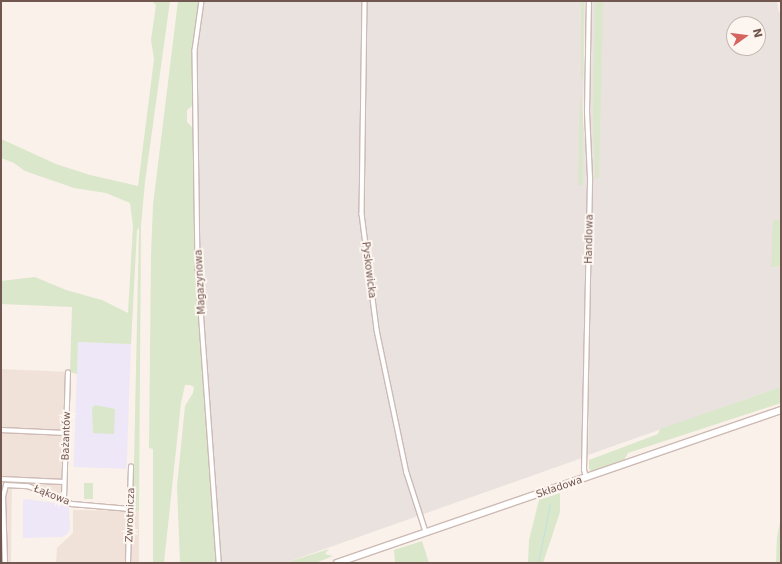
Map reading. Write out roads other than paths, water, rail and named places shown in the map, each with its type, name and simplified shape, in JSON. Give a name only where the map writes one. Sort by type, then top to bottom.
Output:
[{"type":"main road","name":"Składowa","points":[[337,563],[781,410]]},
{"type":"street","name":"Magazynowa","points":[[202,1],[195,51],[198,267],[219,563]]},
{"type":"street","name":"Pyskowicka","points":[[365,1],[362,214],[377,330],[407,473],[426,532]]},
{"type":"street","name":"Handlowa","points":[[586,478],[584,470],[590,178],[587,108],[589,1]]},
{"type":"street","name":"Bażantów","points":[[64,499],[68,373]]},
{"type":"street","points":[[1,430],[66,432]]},
{"type":"street","name":"Zwrotnicza","points":[[128,563],[132,467]]},
{"type":"street","points":[[1,479],[64,482]]},
{"type":"street","name":"Łąkowa","points":[[5,563],[4,486],[28,486],[64,499],[72,504],[93,508],[130,509]]},
{"type":"waterway","points":[[538,563],[550,504]]}]
